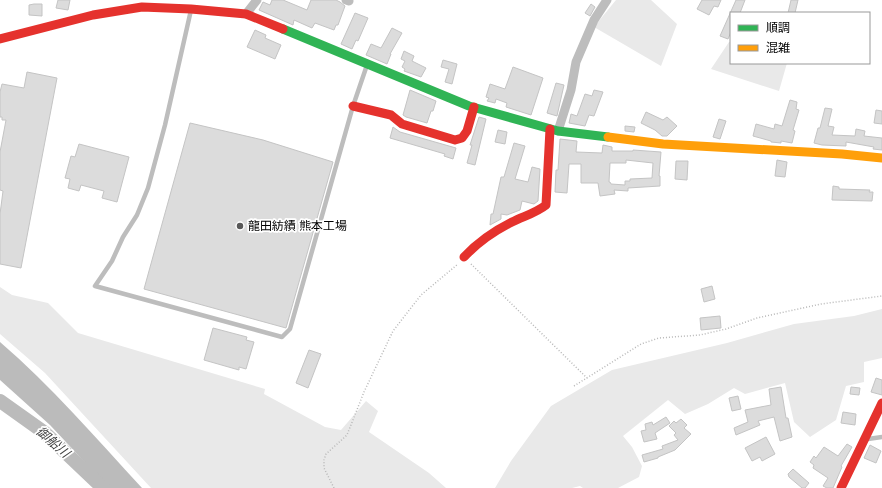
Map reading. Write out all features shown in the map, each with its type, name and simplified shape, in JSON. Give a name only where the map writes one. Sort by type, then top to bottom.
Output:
[{"type":"street","points":[[246,14],[257,0]]},
{"type":"street","points":[[464,257],[486,236],[518,219],[540,210],[546,205],[554,130],[571,90],[576,62],[594,20],[607,0]]},
{"type":"street","points":[[0,39],[45,26],[142,7],[191,9],[246,14],[474,107],[554,130],[663,144],[842,154],[882,158]]},
{"type":"street","points":[[353,106],[391,115],[402,124],[456,140],[462,138],[466,131],[474,107]]},
{"type":"street","points":[[841,488],[882,403]]},
{"type":"lane","points":[[191,9],[165,125],[148,188],[137,215],[123,237],[112,261],[95,286],[282,337],[290,329],[353,106],[367,63]]},
{"type":"lane","points":[[864,439],[882,437]]},
{"type":"path","points":[[334,488],[324,468],[326,454],[347,435],[364,392],[393,331],[421,295],[464,257],[587,378]]},
{"type":"path","points":[[574,386],[641,344],[659,338],[700,335],[726,330],[771,314],[821,304],[882,296]]},
{"type":"shaded area","points":[[616,0],[651,0],[677,24],[661,66],[594,27]]},
{"type":"shaded area","points":[[729,42],[730,64],[787,64],[779,91],[711,69]]},
{"type":"shaded area","points":[[0,287],[12,295],[48,303],[78,333],[265,389],[264,394],[325,427],[341,430],[366,401],[378,411],[369,432],[429,473],[446,488],[151,488],[45,373],[0,334]]},
{"type":"shaded area","points":[[882,309],[882,358],[864,362],[864,382],[846,386],[836,420],[810,437],[794,422],[785,383],[745,394],[734,388],[708,404],[685,414],[668,400],[623,436],[632,447],[642,466],[639,477],[618,488],[583,488],[580,486],[572,488],[495,488],[511,461],[551,406],[612,370],[727,343],[794,324],[854,316]]},
{"type":"shaded area","points":[[0,342],[55,394],[142,488],[109,488],[50,425],[0,380]]},
{"type":"building","points":[[58,0],[70,0],[68,10],[56,8]]},
{"type":"building","points":[[272,0],[283,0],[307,10],[311,0],[336,0],[345,6],[338,25],[336,25],[334,30],[315,23],[312,28],[294,20],[293,25],[259,10],[263,2],[270,5]]},
{"type":"building","points":[[702,0],[721,0],[718,7],[714,6],[709,15],[697,9]]},
{"type":"building","points":[[736,0],[745,0],[740,12],[731,12]]},
{"type":"building","points":[[791,0],[798,0],[795,12],[788,12]]},
{"type":"building","points":[[42,4],[42,16],[29,15],[29,5]]},
{"type":"building","points":[[591,4],[595,7],[590,16],[585,13]]},
{"type":"building","points":[[355,13],[368,18],[358,41],[356,40],[352,49],[341,44]]},
{"type":"building","points":[[730,14],[730,34],[728,39],[720,36]]},
{"type":"building","points":[[392,28],[402,33],[390,54],[387,64],[366,55],[371,44],[381,48]]},
{"type":"building","points":[[255,30],[266,35],[265,38],[281,45],[275,59],[247,47]]},
{"type":"building","points":[[404,51],[414,56],[412,61],[426,68],[421,77],[404,71],[405,69],[402,67],[405,61],[401,59]]},
{"type":"building","points":[[443,60],[457,64],[452,84],[445,82],[449,69],[441,67]]},
{"type":"building","points":[[513,67],[543,78],[531,115],[506,107],[507,103],[496,99],[495,103],[487,101],[489,98],[486,97],[490,84],[505,89]]},
{"type":"building","points":[[27,72],[57,78],[21,268],[0,264],[0,214],[3,191],[0,190],[0,152],[6,120],[2,120],[2,117],[0,117],[0,92],[2,84],[24,88]]},
{"type":"building","points":[[556,83],[564,85],[557,116],[547,113]]},
{"type":"building","points":[[410,90],[436,101],[427,123],[403,115]]},
{"type":"building","points":[[594,90],[603,92],[594,116],[589,115],[585,126],[569,123],[571,114],[577,116],[585,94],[592,96]]},
{"type":"building","points":[[790,100],[797,102],[796,109],[799,110],[793,130],[795,131],[792,143],[781,141],[781,143],[771,142],[753,136],[756,124],[774,129],[775,124],[782,126]]},
{"type":"building","points":[[825,108],[832,109],[828,126],[834,127],[832,135],[855,136],[856,129],[865,131],[864,136],[882,138],[882,150],[846,142],[846,146],[822,145],[814,143],[818,128],[820,128]]},
{"type":"building","points":[[876,110],[882,111],[882,124],[874,123]]},
{"type":"building","points":[[646,112],[663,120],[667,117],[677,126],[667,136],[662,136],[655,130],[641,123]]},
{"type":"building","points":[[479,117],[486,119],[475,165],[467,163],[472,145],[470,145]]},
{"type":"building","points":[[719,119],[726,121],[720,139],[713,137]]},
{"type":"building","name":"龍田紡績 熊本工場","points":[[190,123],[263,140],[333,162],[286,328],[144,289]]},
{"type":"building","points":[[625,126],[635,127],[634,132],[625,131]]},
{"type":"building","points":[[393,127],[400,132],[456,148],[453,159],[444,156],[445,154],[390,138]]},
{"type":"building","points":[[498,130],[507,132],[505,144],[495,142]]},
{"type":"building","points":[[560,139],[577,141],[576,152],[602,153],[603,145],[612,147],[612,151],[633,150],[661,152],[659,176],[660,186],[628,188],[628,191],[614,190],[615,194],[600,196],[598,183],[581,183],[581,164],[569,164],[567,193],[555,192],[556,170],[558,170]],"holes":[[[626,160],[653,163],[652,178],[630,179],[630,181],[625,181],[625,185],[611,184],[609,182],[610,163],[626,163]]]},
{"type":"building","points":[[514,143],[525,146],[515,179],[528,182],[532,167],[540,169],[538,201],[534,204],[522,201],[520,210],[507,215],[501,214],[501,219],[490,225],[491,214],[493,214],[501,177],[504,177]]},
{"type":"building","points":[[79,144],[129,157],[117,202],[102,198],[104,191],[81,185],[79,191],[68,188],[70,179],[65,178],[71,156],[75,157]]},
{"type":"building","points":[[777,160],[787,162],[785,177],[775,176]]},
{"type":"building","points":[[676,161],[688,161],[687,180],[675,179]]},
{"type":"building","points":[[833,186],[839,187],[839,189],[870,190],[869,192],[873,192],[872,201],[832,200]]},
{"type":"building","points":[[712,286],[715,299],[704,302],[701,289]]},
{"type":"building","points":[[720,316],[721,328],[701,330],[700,318]]},
{"type":"building","points":[[213,328],[247,337],[246,340],[254,342],[246,369],[239,367],[239,370],[204,360]]},
{"type":"building","points":[[309,350],[321,354],[308,388],[296,383]]},
{"type":"building","points":[[876,378],[882,380],[882,395],[871,392]]},
{"type":"building","points":[[781,387],[786,418],[788,418],[792,437],[780,441],[774,417],[758,421],[760,425],[736,435],[734,428],[748,422],[745,410],[771,405],[769,389]]},
{"type":"building","points":[[851,387],[860,388],[859,395],[850,394]]},
{"type":"building","points":[[738,396],[741,409],[732,411],[729,398]]},
{"type":"building","points":[[843,412],[856,414],[855,425],[841,423]]},
{"type":"building","points":[[666,417],[670,423],[655,433],[657,439],[644,442],[641,431],[646,430],[645,424],[652,422],[653,425]]},
{"type":"building","points":[[681,419],[687,425],[684,428],[691,434],[675,450],[658,458],[644,462],[642,455],[663,449],[662,446],[678,440],[674,435],[676,433],[669,426],[674,421],[676,423]]},
{"type":"building","points":[[766,437],[775,454],[762,461],[760,457],[752,461],[745,448]]},
{"type":"building","points":[[847,444],[852,447],[841,466],[842,467],[833,488],[823,486],[828,478],[813,468],[814,465],[810,462],[814,456],[816,458],[824,447],[838,456]]},
{"type":"building","points":[[870,445],[881,451],[876,463],[864,458]]},
{"type":"building","points":[[793,469],[809,483],[805,488],[802,488],[789,477],[788,474]]},
{"type":"waterway","name":"御船川","points":[[0,401],[45,433],[103,488]]},
{"type":"traffic: fast","points":[[283,29],[469,106],[558,131],[608,137]]},
{"type":"traffic: slow","points":[[608,137],[663,144],[842,154],[882,158]]},
{"type":"traffic: jam","points":[[0,39],[93,15],[142,7],[191,9],[246,14],[283,29]]},
{"type":"traffic: jam","points":[[353,106],[391,115],[402,124],[455,140],[462,138],[467,131],[474,107]]},
{"type":"traffic: jam","points":[[464,257],[475,246],[493,233],[546,205],[550,129]]},
{"type":"traffic: jam","points":[[841,488],[882,403]]},
{"type":"place","name":"龍田紡績 熊本工場","points":[[240,226]]}]
